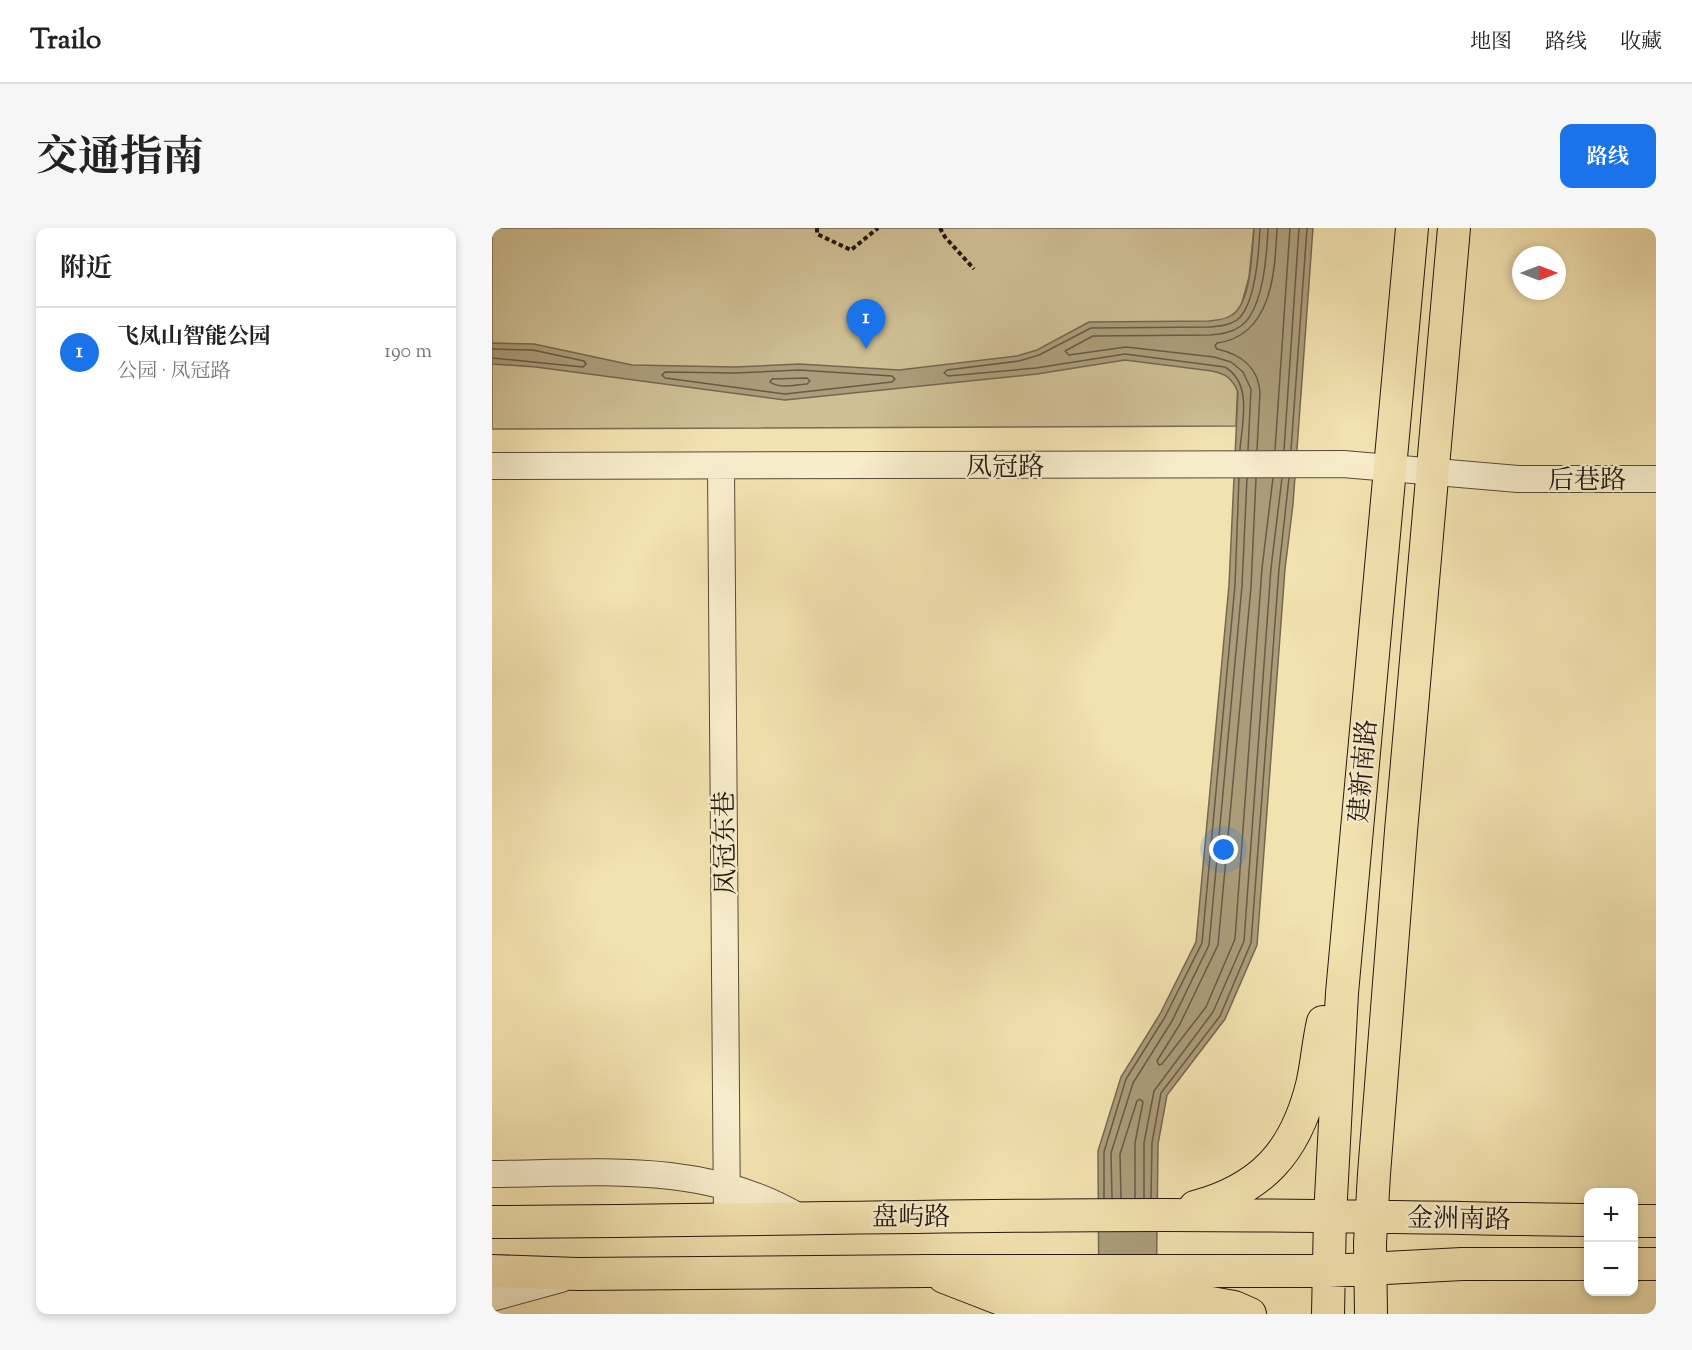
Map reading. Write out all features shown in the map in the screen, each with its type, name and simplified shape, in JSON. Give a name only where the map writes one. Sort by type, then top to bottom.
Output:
[{"type":"main road","name":"建新南路","points":[[1328,1314],[1330,1216],[1342,993],[1412,228]]},
{"type":"main road","name":"建新南路","points":[[1371,1314],[1371,1216],[1400,842],[1454,228]]},
{"type":"main road","points":[[1163,1215],[1222,1199],[1253,1183],[1269,1170],[1289,1141],[1305,1107],[1312,1085],[1321,1028],[1350,901]]},
{"type":"main road","name":"金洲南路","points":[[1330,1216],[1584,1220]]},
{"type":"main road","name":"盘屿路","points":[[492,1222],[799,1217],[1330,1216]]},
{"type":"main road","points":[[1638,1221],[1656,1221]]},
{"type":"main road","name":"金洲南路","points":[[1328,1271],[1462,1264],[1584,1264]]},
{"type":"main road","points":[[1638,1264],[1656,1264]]},
{"type":"main road","points":[[492,1271],[577,1274],[1328,1271]]},
{"type":"main road","points":[[926,1271],[1001,1299],[1194,1300],[1234,1307],[1250,1314]]},
{"type":"street","name":"凤冠路","points":[[492,466],[1343,465],[1518,479]]},
{"type":"street","name":"凤冠东巷","points":[[721,467],[728,1219]]},
{"type":"street","name":"后巷路","points":[[1518,479],[1656,478]]},
{"type":"street","points":[[492,1174],[650,1174],[728,1186],[760,1196],[799,1217]]},
{"type":"street","points":[[492,1298],[577,1274]]},
{"type":"path","points":[[818,228],[817,234],[851,250],[878,228]]},
{"type":"path","points":[[940,228],[974,270]]},
{"type":"shaded area","points":[[492,228],[1254,228],[1249,277],[1241,306],[1236,426],[492,429]]},
{"type":"water","points":[[1254,228],[1313,228],[1257,945],[1225,1019],[1167,1095],[1158,1144],[1156,1314],[1099,1314],[1098,1151],[1121,1077],[1160,1014],[1196,942],[1229,585],[1238,392],[1233,383],[1225,375],[1212,371],[1125,360],[1037,374],[785,400],[536,367],[492,364],[492,343],[534,344],[632,365],[735,367],[799,364],[899,370],[1017,356],[1037,350],[1089,322],[1209,321],[1229,317],[1239,308],[1244,299],[1250,275]]},
{"type":"place","name":"飞凤山智能公园","points":[[866,349]]}]
